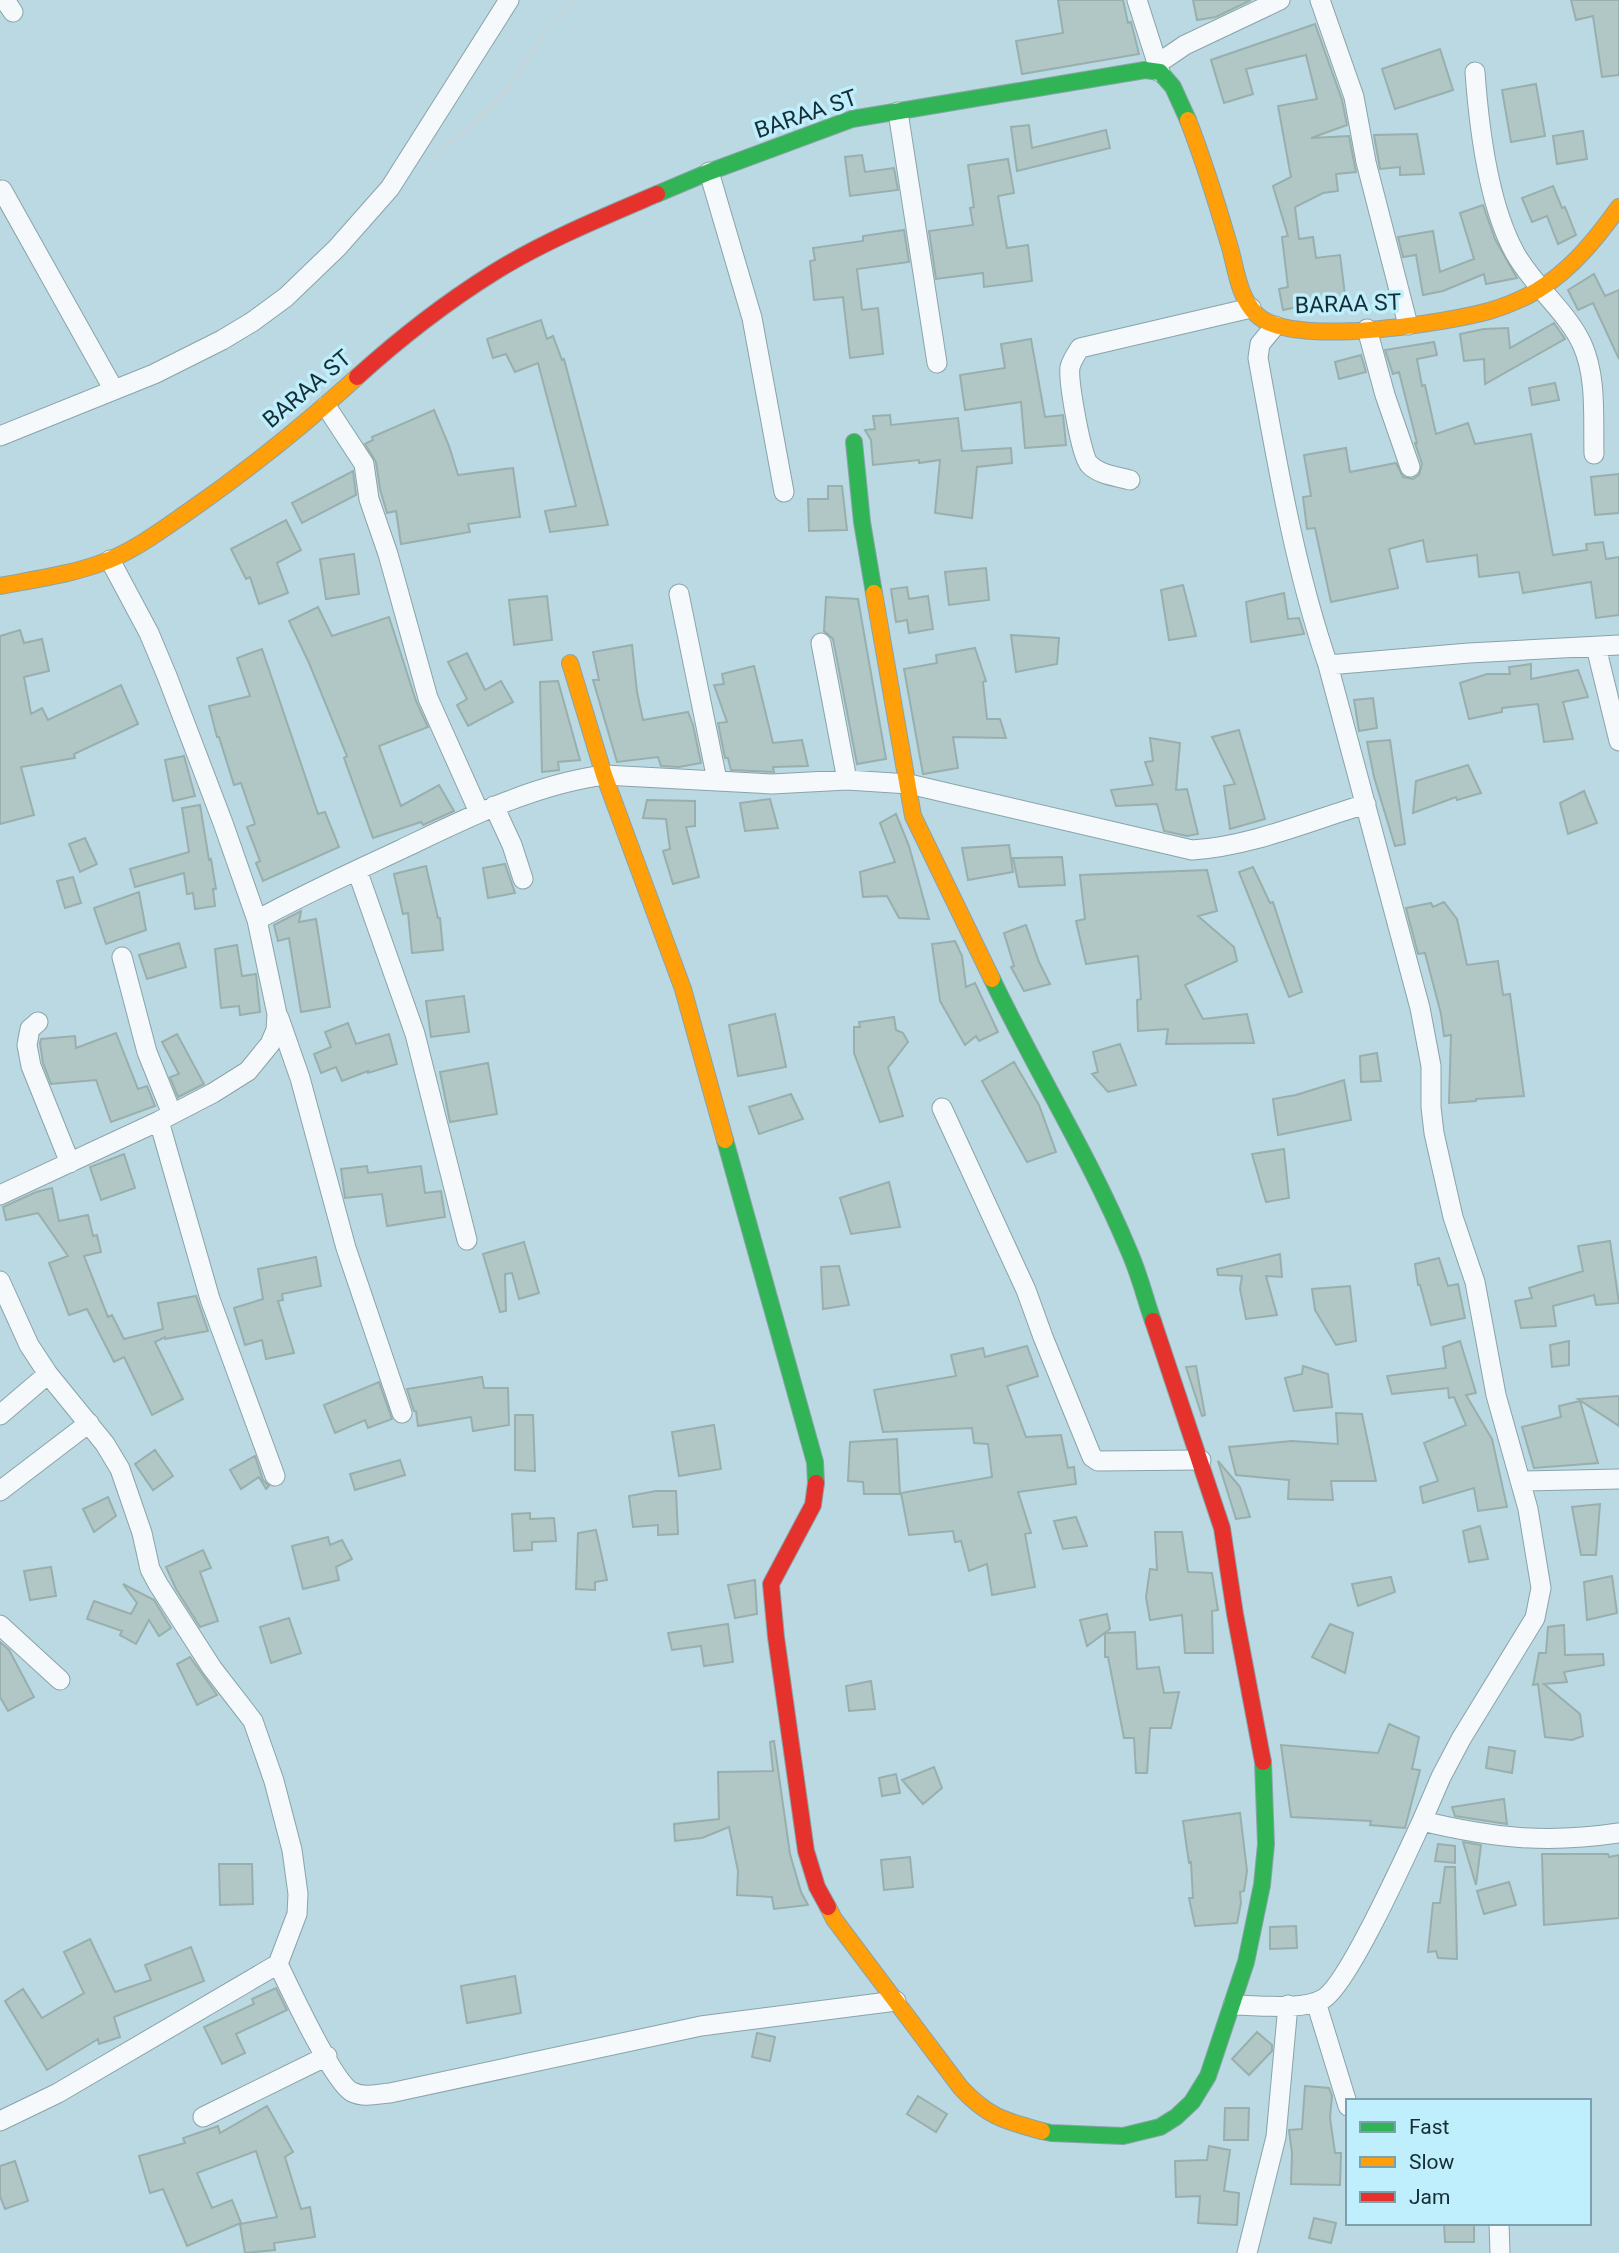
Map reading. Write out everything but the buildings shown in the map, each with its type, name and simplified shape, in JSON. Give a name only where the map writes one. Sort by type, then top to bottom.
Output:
[{"type":"street","points":[[0,436],[114,390],[199,351],[252,322],[286,297],[337,248],[390,188],[509,0]]},
{"type":"street","points":[[1130,480],[1097,471],[1085,459],[1072,394],[1070,369],[1074,356],[1080,348],[1251,309],[1243,293],[1223,222],[1184,108],[1173,87],[1158,68],[1137,0]]},
{"type":"street","points":[[1158,68],[1185,46],[1280,0]]},
{"type":"street","points":[[1320,0],[1354,97],[1366,162],[1408,325]]},
{"type":"street","name":"BARAA ST","points":[[0,586],[75,571],[110,560],[216,494],[448,303],[494,272],[593,221],[709,172],[852,120],[1158,68]]},
{"type":"street","points":[[1475,72],[1480,140],[1498,207],[1515,253],[1581,342],[1589,363],[1594,454]]},
{"type":"street","points":[[898,112],[937,363]]},
{"type":"street","points":[[709,172],[752,318],[784,492]]},
{"type":"street","points":[[2,191],[114,390]]},
{"type":"street","name":"BARAA ST","points":[[1251,309],[1259,318],[1275,326],[1322,331],[1408,325],[1460,318],[1491,310],[1540,289],[1583,254],[1619,207]]},
{"type":"street","points":[[1233,2005],[1316,2002],[1328,1996],[1343,1976],[1389,1890],[1461,1739],[1535,1618],[1541,1588],[1521,1482],[1496,1395],[1475,1282],[1453,1217],[1431,1118],[1428,1042],[1366,804],[1299,570],[1258,358],[1260,344],[1275,326]]},
{"type":"street","points":[[1367,329],[1385,395],[1410,467]]},
{"type":"street","points":[[326,406],[365,464],[369,499],[388,554],[428,698],[523,878]]},
{"type":"street","points":[[570,663],[604,775],[682,989],[815,1462],[816,1486],[813,1505],[775,1571],[771,1584],[775,1637],[806,1851],[817,1887],[834,1919],[961,2088],[978,2106],[1002,2120],[1051,2133],[1122,2136],[1160,2127],[1192,2102],[1208,2076],[1247,1962],[1262,1885],[1266,1844],[1263,1759],[1235,1614],[1222,1528],[1130,1252],[1075,1137],[1015,1028],[918,828],[910,805],[909,784],[862,522],[854,442]]},
{"type":"street","points":[[110,560],[149,633],[167,676],[257,920],[277,1014],[300,1078],[346,1248],[402,1413]]},
{"type":"street","points":[[679,594],[717,780]]},
{"type":"street","points":[[821,643],[847,780]]},
{"type":"street","points":[[1328,665],[1469,653],[1619,645]]},
{"type":"street","points":[[1596,647],[1619,741]]},
{"type":"street","points":[[257,920],[308,892],[486,809],[577,779],[604,775],[772,784],[847,780],[909,784],[1192,850],[1247,842],[1366,804]]},
{"type":"street","points":[[357,870],[415,1034],[467,1240]]},
{"type":"street","points":[[122,957],[166,1117],[211,1299],[275,1476]]},
{"type":"street","points":[[0,1195],[166,1117],[248,1071],[270,1044],[276,1030],[277,1014]]},
{"type":"street","points":[[37,1022],[30,1029],[27,1045],[31,1066],[70,1163]]},
{"type":"street","points":[[942,1108],[1026,1290],[1092,1457],[1098,1461],[1201,1460]]},
{"type":"street","points":[[0,1281],[29,1345],[48,1374],[89,1423],[120,1469],[142,1533],[150,1569],[158,1584],[212,1668],[253,1721],[292,1850],[297,1879],[297,1914],[278,1964],[58,2093],[0,2121]]},
{"type":"street","points":[[0,1415],[48,1374]]},
{"type":"street","points":[[0,1491],[89,1423]]},
{"type":"street","points":[[1521,1482],[1619,1479]]},
{"type":"street","points":[[0,1625],[60,1680]]},
{"type":"street","points":[[1422,1821],[1472,1833],[1527,1840],[1574,1839],[1619,1833]]},
{"type":"street","points":[[278,1964],[344,2087],[355,2094],[367,2096],[701,2026],[896,2001]]},
{"type":"street","points":[[1316,2002],[1346,2100]]},
{"type":"street","points":[[1247,2253],[1276,2137],[1288,2005]]},
{"type":"street","points":[[203,2117],[327,2056]]},
{"type":"street","points":[[1499,2225],[1500,2253]]},
{"type":"path","points":[[429,161],[476,122],[509,88],[540,39],[575,0]]},
{"type":"traffic: fast","points":[[657,194],[852,119],[1145,70],[1160,72],[1173,87],[1188,120]]},
{"type":"traffic: fast","points":[[854,442],[862,522],[874,593]]},
{"type":"traffic: fast","points":[[992,979],[1114,1216],[1136,1268],[1153,1321]]},
{"type":"traffic: fast","points":[[725,1140],[815,1462],[816,1483]]},
{"type":"traffic: fast","points":[[1042,2131],[1123,2136],[1160,2127],[1192,2102],[1208,2076],[1246,1962],[1262,1885],[1266,1844],[1263,1762]]},
{"type":"traffic: slow","points":[[1188,120],[1245,298],[1256,314],[1274,324],[1300,330],[1333,332],[1405,326],[1468,316],[1508,305],[1538,290],[1562,273],[1592,242],[1619,207]]},
{"type":"traffic: slow","points":[[0,586],[83,569],[137,546],[250,467],[357,377]]},
{"type":"traffic: slow","points":[[874,593],[913,816],[992,979]]},
{"type":"traffic: slow","points":[[570,663],[604,775],[683,989],[725,1140]]},
{"type":"traffic: slow","points":[[828,1907],[834,1919],[961,2088],[980,2106],[998,2117],[1042,2131]]},
{"type":"traffic: jam","points":[[357,377],[423,322],[493,273],[552,240],[657,194]]},
{"type":"traffic: jam","points":[[1153,1321],[1222,1528],[1263,1762]]},
{"type":"traffic: jam","points":[[816,1483],[813,1505],[771,1584],[806,1851],[817,1887],[828,1907]]}]
